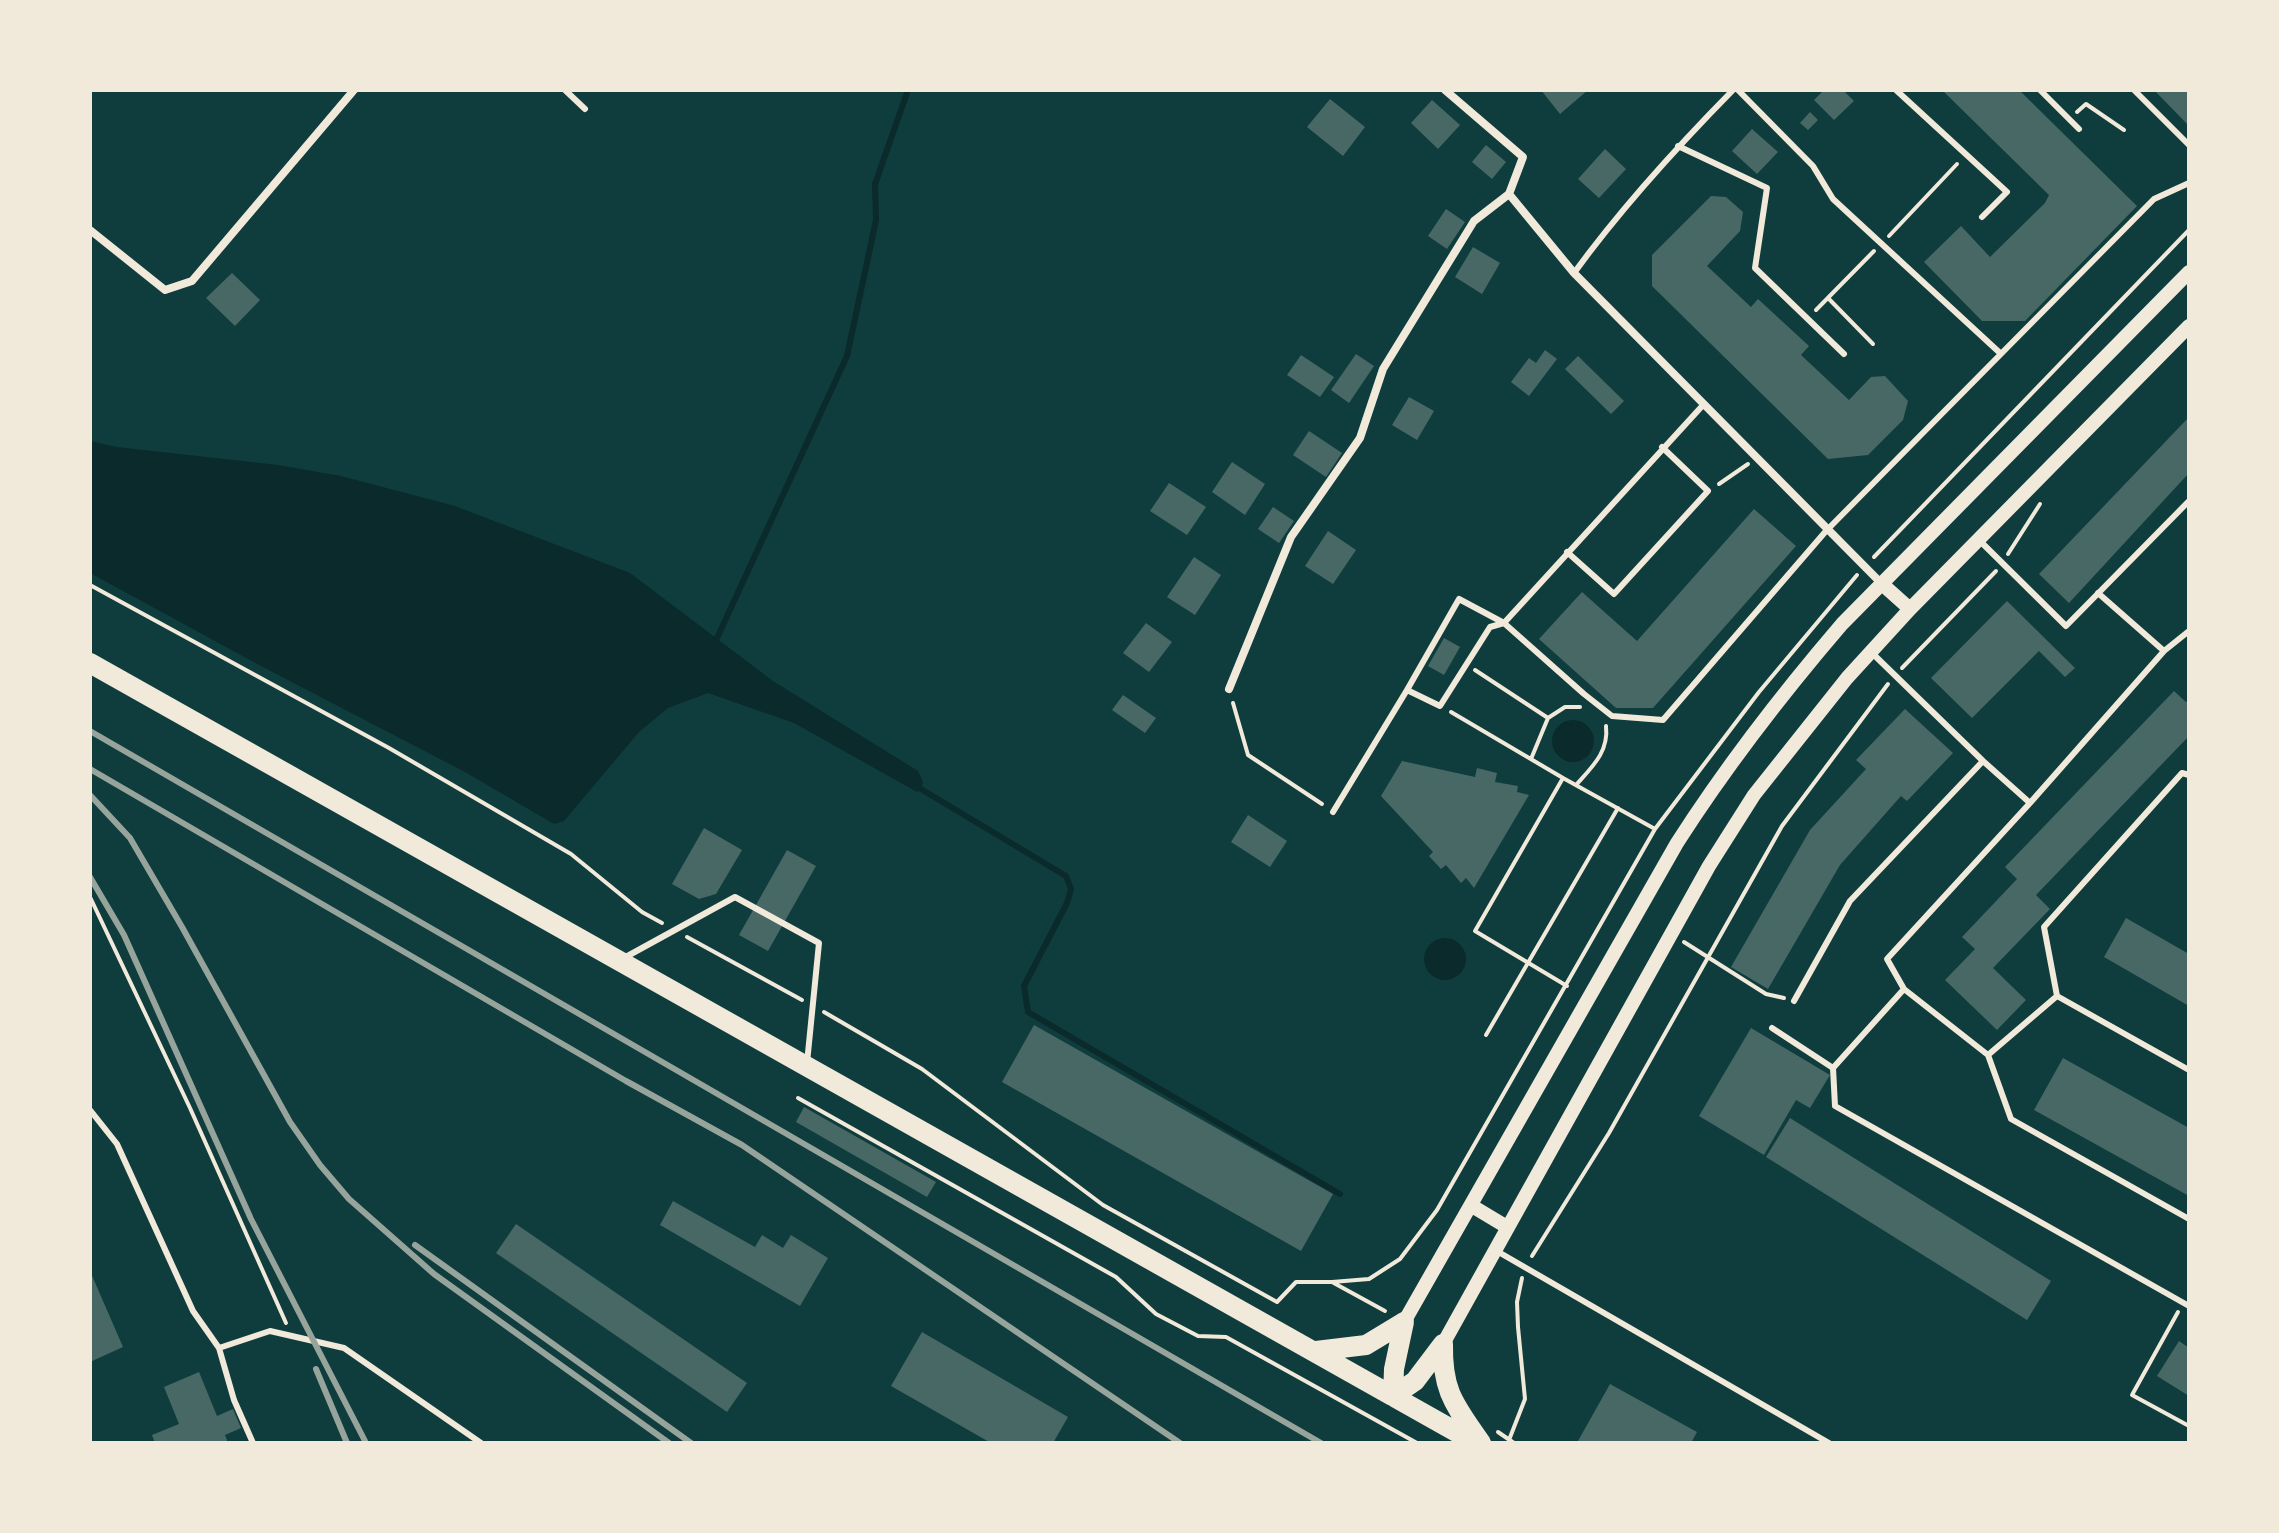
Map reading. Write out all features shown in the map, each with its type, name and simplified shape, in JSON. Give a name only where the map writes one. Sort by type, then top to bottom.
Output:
[{"type":"main road","points":[[90,663],[1479,1443]]},
{"type":"main road","points":[[1316,1351],[1366,1345],[1404,1322]]},
{"type":"main road","points":[[1393,1396],[1394,1369],[1404,1322]]},
{"type":"main road","points":[[1393,1396],[1415,1381],[1443,1344]]},
{"type":"main road","points":[[1443,1344],[1443,1373],[1450,1398],[1479,1443]]},
{"type":"street","points":[[90,230],[165,290],[192,281],[354,90]]},
{"type":"street","points":[[1229,689],[1291,537],[1360,438],[1383,369],[1474,221],[1509,194],[1523,157],[1445,90]]},
{"type":"street","points":[[1509,194],[1574,273],[1826,531],[1910,609]]},
{"type":"street","points":[[1404,1322],[1677,843],[1719,777],[1790,684],[1881,583],[2189,272]]},
{"type":"street","points":[[1443,1344],[1709,866],[1754,795],[1801,734],[1910,609],[2189,326]]},
{"type":"street","points":[[1472,1206],[1507,1227]]},
{"type":"lane","points":[[565,90],[585,109]]},
{"type":"lane","points":[[1574,273],[1610,224],[1678,146],[1736,90],[1813,166],[1833,199],[2000,353]]},
{"type":"lane","points":[[1896,90],[2007,192],[1982,217]]},
{"type":"lane","points":[[2040,90],[2079,129]]},
{"type":"lane","points":[[2134,90],[2189,145]]},
{"type":"lane","points":[[1678,146],[1767,188],[1755,268],[1844,354]]},
{"type":"lane","points":[[1333,812],[1459,599],[1504,623],[1612,716],[1663,720],[1826,531],[2000,353],[2154,199],[2189,183]]},
{"type":"lane","points":[[1407,690],[1440,706],[1490,627],[1504,623],[1704,404]]},
{"type":"lane","points":[[1567,552],[1614,594],[1708,491],[1662,447]]},
{"type":"lane","points":[[1978,539],[2066,626],[2189,501]]},
{"type":"lane","points":[[2098,593],[2164,651]]},
{"type":"lane","points":[[2189,631],[2164,651],[1887,959],[1904,989],[1988,1055],[2011,1119],[2189,1219]]},
{"type":"lane","points":[[1871,652],[2030,803]]},
{"type":"lane","points":[[1794,1001],[1850,901],[1983,761]]},
{"type":"lane","points":[[2057,996],[2044,927],[2182,773],[2189,775]]},
{"type":"lane","points":[[618,961],[735,897],[819,943],[807,1067]]},
{"type":"lane","points":[[1904,989],[1833,1068],[1835,1106],[2186,1305]]},
{"type":"lane","points":[[1988,1055],[2057,996]]},
{"type":"lane","points":[[2057,996],[2189,1070]]},
{"type":"lane","points":[[1772,1028],[1833,1068]]},
{"type":"lane","points":[[90,1110],[117,1144],[193,1311],[219,1348],[234,1400],[253,1443]]},
{"type":"lane","points":[[1495,1250],[1829,1443]]},
{"type":"lane","points":[[219,1348],[270,1331],[344,1348],[481,1443]]},
{"type":"path","points":[[2086,104],[2124,130]]},
{"type":"path","points":[[1940,181],[1957,164]]},
{"type":"path","points":[[1814,312],[1828,298],[1873,344]]},
{"type":"path","points":[[1708,491],[1756,459]]},
{"type":"path","points":[[90,585],[389,748],[571,854],[642,912],[922,1069],[1103,1205],[1277,1302],[1296,1282],[1332,1282],[1385,1311]]},
{"type":"path","points":[[1466,665],[1548,718]]},
{"type":"path","points":[[1229,689],[1248,755],[1333,812]]},
{"type":"path","points":[[1440,706],[1655,829]]},
{"type":"path","points":[[1531,759],[1548,718],[1565,707],[1580,707],[1593,713]]},
{"type":"path","points":[[1576,785],[1601,757],[1607,739],[1605,725],[1599,719]]},
{"type":"path","points":[[1563,778],[1475,931],[1567,986]]},
{"type":"path","points":[[1486,1035],[1618,808]]},
{"type":"path","points":[[90,897],[190,1108],[291,1336]]},
{"type":"path","points":[[1671,934],[1766,994],[1794,1001]]},
{"type":"path","points":[[1609,1133],[1660,1044]]},
{"type":"path","points":[[798,1098],[1116,1277],[1156,1314],[1198,1336],[1226,1337],[1417,1443]]},
{"type":"path","points":[[2186,1305],[2132,1395],[2189,1426]]},
{"type":"water","points":[[90,441],[341,476],[455,506],[630,573],[773,681],[918,771],[923,782],[921,789],[917,792],[794,723],[708,693],[668,708],[639,732],[564,821],[554,824],[465,772],[90,573]]},
{"type":"water","points":[[1573,720],[1588,726],[1594,741],[1588,756],[1573,762],[1558,756],[1552,741],[1558,726]]},
{"type":"water","points":[[1445,938],[1460,944],[1466,959],[1460,974],[1445,980],[1430,974],[1424,959],[1430,944]]},
{"type":"building","points":[[1541,90],[1588,90],[1560,114]]},
{"type":"building","points":[[1824,90],[1843,90],[1854,101],[1834,120],[1814,100]]},
{"type":"building","points":[[1942,90],[2019,90],[2137,206],[2025,321],[1982,321],[1924,262],[1961,226],[1990,257],[2045,203],[2049,195]]},
{"type":"building","points":[[2154,90],[2189,90],[2189,126]]},
{"type":"building","points":[[1330,99],[1365,127],[1343,156],[1307,127]]},
{"type":"building","points":[[1432,100],[1460,125],[1438,149],[1411,123]]},
{"type":"building","points":[[1810,112],[1818,120],[1808,130],[1800,123]]},
{"type":"building","points":[[1752,129],[1778,152],[1757,174],[1732,151]]},
{"type":"building","points":[[1486,145],[1506,162],[1492,179],[1472,162]]},
{"type":"building","points":[[1605,149],[1626,169],[1599,198],[1578,179]]},
{"type":"building","points":[[1711,196],[1726,197],[1743,212],[1740,231],[1707,266],[1751,307],[1758,299],[1809,346],[1801,355],[1849,400],[1871,377],[1885,376],[1908,401],[1903,420],[1868,455],[1828,459],[1652,286],[1652,255]]},
{"type":"building","points":[[1446,209],[1465,222],[1447,249],[1428,236]]},
{"type":"building","points":[[1473,247],[1500,263],[1482,294],[1455,277]]},
{"type":"building","points":[[232,273],[260,300],[235,326],[206,298]]},
{"type":"building","points":[[1545,350],[1557,359],[1529,396],[1511,382],[1529,358],[1536,363]]},
{"type":"building","points":[[1356,354],[1374,366],[1349,403],[1331,390]]},
{"type":"building","points":[[1301,355],[1334,377],[1320,397],[1287,375]]},
{"type":"building","points":[[1578,356],[1624,401],[1611,414],[1565,369]]},
{"type":"building","points":[[1409,397],[1434,411],[1417,440],[1392,425]]},
{"type":"building","points":[[2189,417],[2189,473],[2069,603],[2039,574]]},
{"type":"building","points":[[1309,431],[1342,453],[1326,477],[1293,455]]},
{"type":"building","points":[[1232,462],[1265,484],[1245,515],[1212,492]]},
{"type":"building","points":[[1169,483],[1206,507],[1187,535],[1150,511]]},
{"type":"building","points":[[1273,507],[1294,521],[1279,543],[1258,529]]},
{"type":"building","points":[[1754,509],[1796,546],[1653,708],[1616,708],[1539,639],[1582,592],[1637,641]]},
{"type":"building","points":[[1328,531],[1356,550],[1333,584],[1305,566]]},
{"type":"building","points":[[1194,557],[1221,575],[1195,615],[1167,597]]},
{"type":"building","points":[[2007,601],[2075,668],[2065,677],[2039,651],[1972,718],[1931,678]]},
{"type":"building","points":[[1146,623],[1172,642],[1149,672],[1123,653]]},
{"type":"building","points":[[1444,638],[1460,647],[1444,675],[1428,666]]},
{"type":"building","points":[[2174,691],[2186,702],[2189,699],[2189,736],[2036,895],[2050,909],[1993,968],[2026,1000],[1997,1030],[1945,980],[1975,949],[1962,937],[2017,879],[2005,867]]},
{"type":"building","points":[[1123,695],[1156,718],[1145,733],[1112,710]]},
{"type":"building","points":[[1905,709],[1953,753],[1907,801],[1901,796],[1840,865],[1768,989],[1731,967],[1810,830],[1866,769],[1856,760]]},
{"type":"building","points":[[1402,761],[1475,777],[1477,768],[1497,773],[1495,782],[1518,786],[1517,792],[1529,795],[1474,888],[1466,878],[1461,883],[1446,865],[1441,869],[1429,856],[1433,852],[1381,796]]},
{"type":"building","points":[[1248,815],[1287,841],[1270,867],[1231,842]]},
{"type":"building","points":[[704,828],[742,850],[716,894],[699,899],[672,884]]},
{"type":"building","points":[[787,850],[816,866],[768,951],[739,935]]},
{"type":"building","points":[[2126,918],[2189,954],[2189,1006],[2104,957]]},
{"type":"building","points":[[1034,1025],[1333,1194],[1301,1251],[1002,1082]]},
{"type":"building","points":[[1751,1028],[1830,1075],[1810,1108],[1796,1100],[1764,1155],[1699,1116]]},
{"type":"building","points":[[2063,1058],[2189,1128],[2189,1196],[2034,1110]]},
{"type":"building","points":[[804,1107],[936,1182],[927,1197],[796,1122]]},
{"type":"building","points":[[1790,1118],[2051,1281],[2027,1320],[1766,1157]]},
{"type":"building","points":[[673,1201],[755,1247],[762,1235],[783,1248],[791,1235],[828,1258],[800,1306],[660,1225]]},
{"type":"building","points":[[516,1224],[747,1383],[727,1412],[496,1253]]},
{"type":"building","points":[[90,1271],[123,1347],[90,1362]]},
{"type":"building","points":[[922,1332],[1068,1417],[1053,1443],[991,1443],[891,1386]]},
{"type":"building","points":[[2179,1341],[2189,1348],[2189,1396],[2157,1376]]},
{"type":"building","points":[[199,1372],[217,1416],[233,1409],[241,1428],[225,1435],[228,1443],[155,1443],[152,1435],[179,1424],[164,1387]]},
{"type":"building","points":[[1610,1384],[1697,1432],[1691,1443],[1578,1441]]},
{"type":"waterway","points":[[717,638],[847,356],[876,220],[875,184],[908,90]]},
{"type":"waterway","points":[[921,789],[1066,876],[1071,889],[1067,903],[1024,986],[1028,1012],[1340,1194]]},
{"type":"railway","points":[[90,731],[1321,1443]]},
{"type":"railway","points":[[90,769],[626,1081],[742,1145],[1180,1443]]},
{"type":"railway","points":[[90,795],[130,838],[290,1122],[349,1199],[434,1274],[669,1443]]},
{"type":"railway","points":[[90,877],[124,935],[251,1219],[366,1443]]},
{"type":"railway","points":[[415,1245],[691,1443]]},
{"type":"railway","points":[[316,1369],[347,1443]]}]
